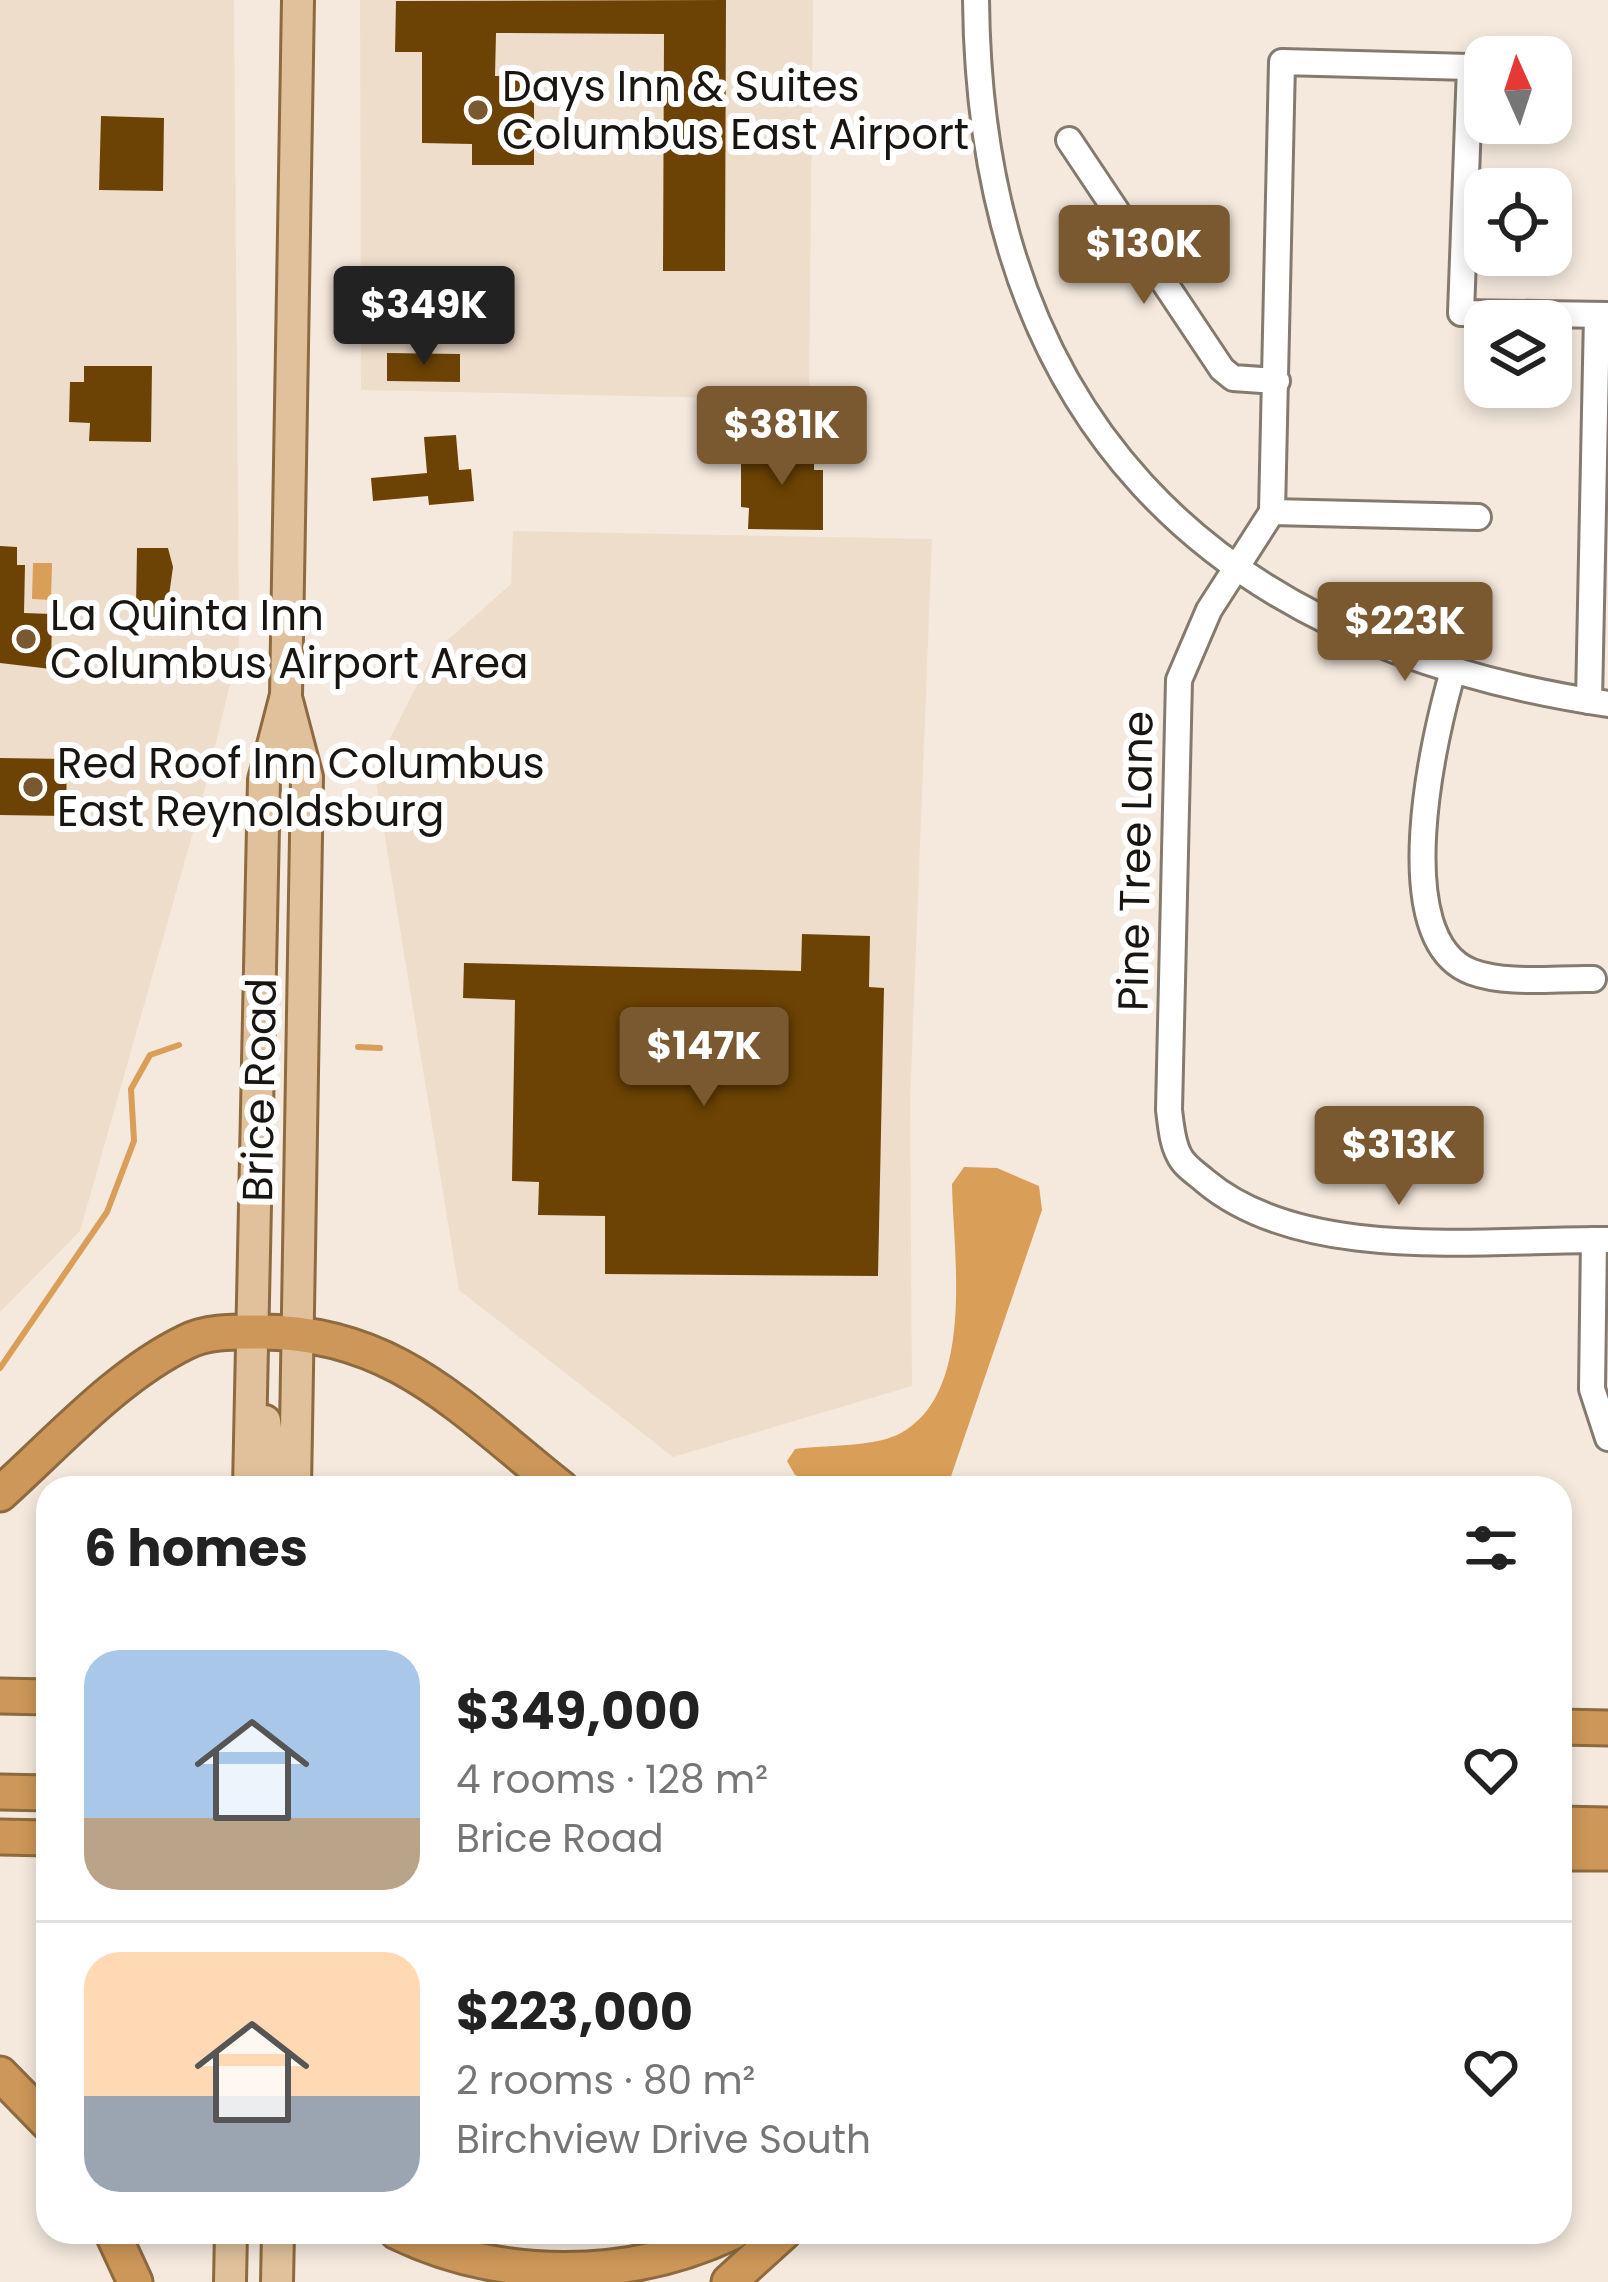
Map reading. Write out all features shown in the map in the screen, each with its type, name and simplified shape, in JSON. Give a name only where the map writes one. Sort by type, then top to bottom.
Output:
[{"type":"highway","points":[[0,1494],[158,1359],[215,1333],[298,1332],[357,1343],[422,1376],[546,1476]]},
{"type":"highway","points":[[0,1696],[36,1697]]},
{"type":"highway","points":[[1572,1727],[1608,1728]]},
{"type":"highway","points":[[0,1792],[36,1793]]},
{"type":"highway","points":[[1572,1824],[1608,1825]]},
{"type":"highway","points":[[0,1838],[36,1838]]},
{"type":"highway","points":[[1572,1853],[1608,1853]]},
{"type":"highway","points":[[0,2074],[36,2111]]},
{"type":"highway","points":[[118,2244],[135,2282]]},
{"type":"highway","points":[[424,2244],[459,2260],[539,2275],[632,2269],[700,2244]]},
{"type":"highway","points":[[729,2282],[771,2244]]},
{"type":"main road","name":"Brice Road","points":[[248,1476],[264,781],[286,695],[298,0]]},
{"type":"main road","name":"Brice Road","points":[[286,695],[307,777],[295,1476]]},
{"type":"main road","name":"Brice Road","points":[[252,1332],[272,1476]]},
{"type":"main road","points":[[230,2282],[232,2244]]},
{"type":"main road","points":[[277,2282],[278,2244]]},
{"type":"street","points":[[976,0],[988,154],[1010,258],[1034,323],[1065,385],[1110,449],[1162,508],[1237,568],[1327,619],[1454,668],[1598,703],[1602,315],[1461,313],[1470,67],[1282,62],[1273,512],[1478,517]]},
{"type":"street","points":[[1069,140],[1222,369],[1233,378],[1276,381]]},
{"type":"street","name":"Pine Tree Lane","points":[[1273,512],[1186,657],[1177,709],[1169,1110],[1173,1139],[1187,1166],[1239,1204],[1299,1230],[1344,1238],[1601,1240]]},
{"type":"street","points":[[1454,668],[1429,756],[1425,912],[1436,942],[1458,965],[1488,976],[1593,979]]},
{"type":"street","points":[[1601,1240],[1592,1390],[1608,1438]]},
{"type":"shaded area","points":[[0,0],[234,0],[239,646],[203,797],[80,1231],[0,1312]]},
{"type":"shaded area","points":[[360,0],[813,0],[809,400],[361,390]]},
{"type":"shaded area","points":[[513,531],[932,539],[910,1102],[912,1386],[673,1457],[459,1290],[374,770],[434,652],[511,584]]},
{"type":"shaded area","points":[[33,563],[52,563],[51,600],[32,599]]},
{"type":"shaded area","points":[[964,1167],[997,1168],[1039,1186],[1042,1210],[951,1476],[795,1475],[787,1461],[795,1449],[861,1444],[897,1435],[922,1416],[939,1389],[955,1321],[952,1184]]},
{"type":"building","name":"Days Inn & Suites Columbus East Airport","points":[[726,0],[725,271],[663,271],[664,34],[496,33],[495,76],[534,76],[534,165],[472,165],[472,144],[422,143],[422,52],[395,52],[396,1]]},
{"type":"building","points":[[101,116],[164,118],[163,191],[99,190]]},
{"type":"building","points":[[387,353],[460,354],[460,382],[387,381]]},
{"type":"building","points":[[84,366],[152,366],[151,442],[89,441],[90,423],[69,422],[70,382],[84,382]]},
{"type":"building","points":[[456,435],[459,470],[471,469],[474,501],[429,505],[428,496],[373,501],[371,478],[427,473],[424,437]]},
{"type":"building","points":[[750,445],[814,445],[814,470],[823,470],[823,530],[748,529],[749,508],[741,507],[741,451],[750,452]]},
{"type":"building","name":"La Quinta Inn Columbus Airport Area","points":[[0,546],[17,547],[17,565],[25,565],[24,613],[52,614],[51,669],[0,663]]},
{"type":"building","points":[[137,548],[168,548],[173,567],[166,617],[142,617],[136,607]]},
{"type":"building","name":"Red Roof Inn Columbus East Reynoldsburg","points":[[0,758],[67,759],[66,816],[0,815]]},
{"type":"building","points":[[802,934],[870,936],[869,987],[884,988],[878,1276],[605,1274],[605,1216],[538,1215],[539,1182],[512,1181],[515,1000],[463,998],[464,963],[801,971]]},
{"type":"waterway","points":[[0,1368],[107,1212],[134,1141],[131,1089],[150,1055],[179,1045]]},
{"type":"waterway","points":[[358,1047],[380,1048]]},
{"type":"place","name":"Days Inn & Suites Columbus East Airport","points":[[478,110]]},
{"type":"place","name":"La Quinta Inn Columbus Airport Area","points":[[26,639]]},
{"type":"place","name":"Red Roof Inn Columbus East Reynoldsburg","points":[[33,787]]}]
